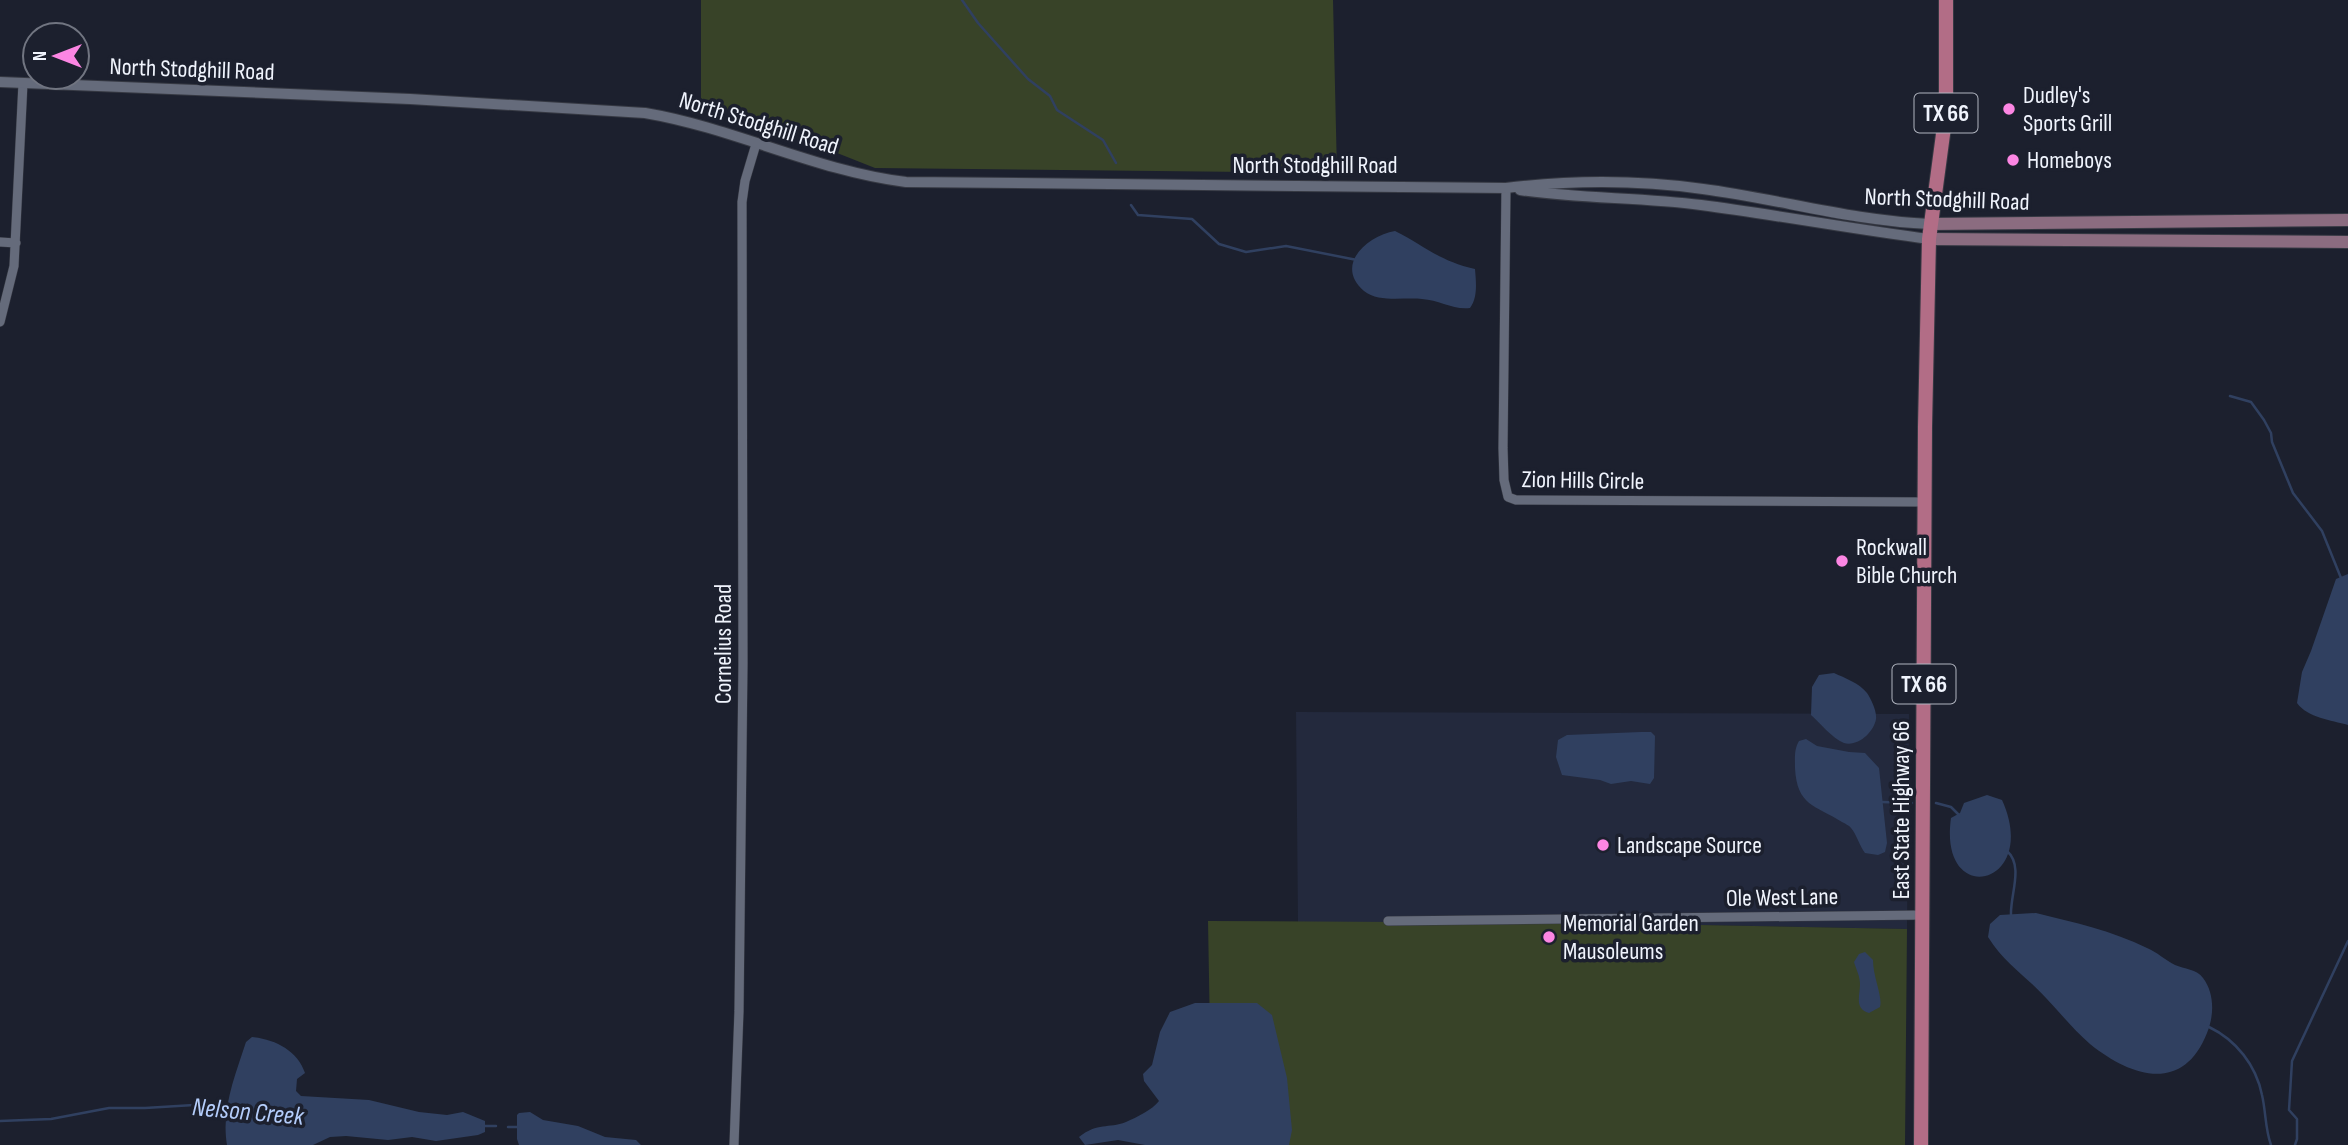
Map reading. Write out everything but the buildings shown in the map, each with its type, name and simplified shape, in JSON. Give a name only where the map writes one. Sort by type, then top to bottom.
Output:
[{"type":"main road","name":"TX 66","points":[[1930,224],[1946,113],[1946,0]]},
{"type":"main road","name":"North Stodghill Road","points":[[1930,224],[2348,220]]},
{"type":"main road","name":"East State Highway 66","points":[[1921,1145],[1924,502],[1930,224]]},
{"type":"main road","name":"North Stodghill Road","points":[[1929,239],[2348,242]]},
{"type":"street","name":"North Stodghill Road","points":[[0,82],[21,83]]},
{"type":"street","name":"North Stodghill Road","points":[[91,86],[396,98],[645,113],[682,120],[845,171],[889,180],[1506,188],[1557,182],[1661,184],[1730,193],[1833,214],[1930,224]]},
{"type":"street","points":[[0,322],[14,266],[23,91]]},
{"type":"street","name":"Cornelius Road","points":[[734,1145],[739,1011],[743,663],[742,202],[756,144]]},
{"type":"street","name":"North Stodghill Road","points":[[1506,188],[1565,197],[1701,205],[1929,239]]},
{"type":"street","name":"Zion Hills Circle","points":[[1506,188],[1503,448],[1504,480],[1508,496],[1516,500],[1924,502]]},
{"type":"street","points":[[0,242],[16,243]]},
{"type":"street","name":"Ole West Lane","points":[[1388,921],[1923,915]]},
{"type":"shaded area","name":"Landscape Source","points":[[1296,712],[1909,714],[1907,929],[1594,923],[1298,922]]},
{"type":"green space","points":[[701,0],[1333,0],[1337,173],[875,168],[701,99]]},
{"type":"green space","points":[[1208,921],[1594,923],[1907,929],[1905,1145],[1212,1145]]},
{"type":"water","points":[[1395,231],[1442,257],[1475,269],[1475,294],[1470,308],[1458,308],[1422,299],[1377,297],[1364,291],[1352,271],[1353,262],[1365,245]]},
{"type":"water","points":[[2348,574],[2348,725],[2313,715],[2297,703],[2302,672],[2336,579]]},
{"type":"water","points":[[1834,673],[1864,689],[1875,709],[1875,724],[1865,737],[1855,743],[1840,741],[1811,715],[1812,687],[1819,675]]},
{"type":"water","points":[[1651,732],[1655,736],[1654,778],[1650,784],[1631,781],[1611,784],[1562,775],[1556,757],[1558,740],[1567,735]]},
{"type":"water","points":[[1806,739],[1817,746],[1865,753],[1879,768],[1887,843],[1885,852],[1878,855],[1865,853],[1850,827],[1809,803],[1799,790],[1795,768],[1796,747],[1799,741]]},
{"type":"water","points":[[1987,795],[2002,800],[2010,829],[2009,852],[2000,868],[1986,876],[1972,875],[1959,866],[1951,847],[1951,818],[1960,813],[1964,803]]},
{"type":"water","points":[[2036,913],[2121,937],[2200,975],[2210,991],[2212,1012],[2207,1033],[2197,1052],[2184,1065],[2170,1072],[2155,1074],[2122,1065],[2090,1044],[2008,962],[1988,937],[1990,924],[2000,915]]},
{"type":"water","points":[[1865,952],[1873,960],[1881,1003],[1880,1007],[1869,1013],[1860,1005],[1860,981],[1854,962],[1859,954]]},
{"type":"water","points":[[1195,1003],[1257,1003],[1272,1015],[1287,1078],[1292,1130],[1289,1145],[1145,1145],[1118,1140],[1085,1145],[1079,1137],[1086,1132],[1126,1122],[1159,1101],[1144,1081],[1143,1074],[1152,1065],[1160,1032],[1170,1012]]},
{"type":"water","points":[[252,1037],[277,1043],[297,1058],[305,1073],[297,1079],[296,1091],[301,1096],[369,1100],[419,1112],[447,1115],[463,1112],[485,1121],[485,1132],[436,1141],[412,1137],[388,1140],[346,1136],[330,1137],[313,1145],[227,1145],[226,1119],[230,1093],[246,1042]]},
{"type":"water","points":[[530,1112],[543,1120],[578,1126],[605,1137],[636,1140],[641,1145],[519,1145],[517,1115]]},
{"type":"waterway","points":[[962,0],[978,23],[1028,79],[1050,96],[1057,110],[1103,140],[1116,163]]},
{"type":"waterway","points":[[1131,205],[1138,215],[1192,219],[1219,244],[1246,252],[1286,246],[1357,260]]},
{"type":"waterway","points":[[2230,396],[2251,402],[2264,420],[2293,493],[2322,531],[2341,578]]},
{"type":"waterway","points":[[1882,802],[1912,803]]},
{"type":"waterway","points":[[1936,803],[1951,807],[1960,816]]},
{"type":"waterway","points":[[2007,851],[2015,865],[2011,915]]},
{"type":"waterway","points":[[2295,1145],[2297,1119],[2289,1110],[2292,1061],[2348,941]]},
{"type":"waterway","points":[[2209,1027],[2236,1046],[2250,1064],[2262,1095],[2271,1145]]},
{"type":"waterway","name":"Nelson Creek","points":[[0,1121],[51,1119],[109,1108],[194,1105],[228,1110]]},
{"type":"waterway","name":"Nelson Creek","points":[[482,1126],[496,1126]]},
{"type":"waterway","name":"Nelson Creek","points":[[508,1127],[518,1127]]},
{"type":"place","name":"Dudley's Sports Grill","points":[[2009,109]]},
{"type":"place","name":"Homeboys","points":[[2013,160]]},
{"type":"place","name":"Rockwall Bible Church","points":[[1842,561]]},
{"type":"place","name":"Landscape Source","points":[[1603,845]]},
{"type":"place","name":"Memorial Garden Mausoleums","points":[[1549,937]]}]
